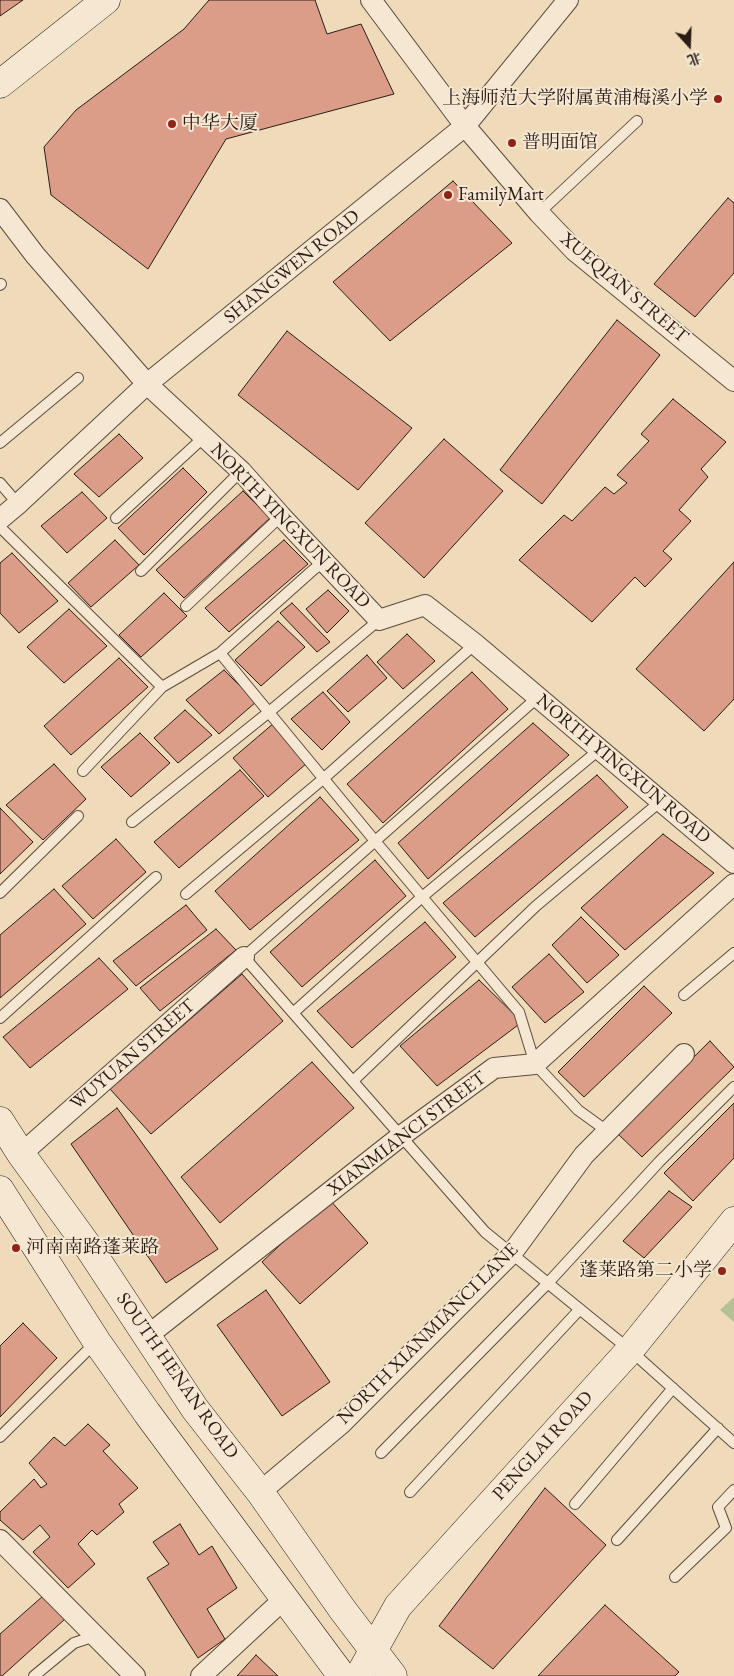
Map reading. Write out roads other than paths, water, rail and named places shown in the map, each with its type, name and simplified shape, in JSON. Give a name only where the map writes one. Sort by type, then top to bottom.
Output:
[{"type":"main road","points":[[0,84],[106,0]]},
{"type":"main road","name":"SOUTH HENAN ROAD","points":[[0,1122],[87,1245],[195,1409],[260,1492],[342,1610],[393,1676]]},
{"type":"main road","points":[[0,1190],[97,1342],[147,1413],[342,1676]]},
{"type":"main road","name":"PENGLAI ROAD","points":[[359,1676],[398,1606],[630,1350],[734,1221]]},
{"type":"street","name":"XUEQIAN STREET","points":[[371,0],[466,126],[539,214],[575,251],[734,381]]},
{"type":"street","name":"SHANGWEN ROAD","points":[[0,519],[147,384],[466,126],[568,0]]},
{"type":"street","name":"NORTH YINGXUN ROAD","points":[[0,209],[35,255],[147,384],[241,470],[280,516],[379,620],[426,605],[475,644],[734,863]]},
{"type":"street","points":[[535,1064],[734,884]]},
{"type":"street","name":"WUYUAN STREET","points":[[21,1154],[244,957]]},
{"type":"street","name":"NORTH XIANMIANCI LANE","points":[[260,1492],[342,1422],[512,1253],[584,1155],[684,1054]]},
{"type":"street","name":"XIANMIANCI STREET","points":[[147,1336],[401,1136],[494,1068],[535,1064]]},
{"type":"street","points":[[0,1540],[135,1676]]},
{"type":"street","points":[[201,1676],[285,1598]]},
{"type":"lane","points":[[539,214],[637,121]]},
{"type":"lane","points":[[0,443],[78,378]]},
{"type":"lane","points":[[116,518],[204,437]]},
{"type":"lane","points":[[141,571],[241,470]]},
{"type":"lane","points":[[0,483],[18,504]]},
{"type":"lane","points":[[186,606],[280,516]]},
{"type":"lane","points":[[0,527],[162,687]]},
{"type":"lane","points":[[83,771],[162,687],[220,653],[313,570],[325,562]]},
{"type":"lane","points":[[132,822],[269,712],[379,620]]},
{"type":"lane","points":[[186,894],[323,779],[475,644]]},
{"type":"lane","points":[[220,653],[519,1012],[535,1064],[578,1110],[607,1131]]},
{"type":"lane","points":[[538,697],[244,957],[485,1232],[630,1350],[734,1443]]},
{"type":"lane","points":[[293,1013],[422,897],[600,749]]},
{"type":"lane","points":[[353,1081],[536,906],[661,801]]},
{"type":"lane","points":[[0,893],[78,816]]},
{"type":"lane","points":[[0,1018],[156,877]]},
{"type":"lane","points":[[684,995],[734,953]]},
{"type":"lane","points":[[381,1453],[548,1283],[659,1162],[734,1087]]},
{"type":"lane","points":[[410,1492],[580,1310]]},
{"type":"lane","points":[[0,1437],[97,1342]]},
{"type":"lane","points":[[575,1504],[673,1388]]},
{"type":"lane","points":[[617,1540],[718,1428]]},
{"type":"lane","points":[[675,1577],[730,1531],[718,1507],[734,1490]]},
{"type":"lane","points":[[34,1676],[74,1644],[95,1636]]},
{"type":"place","name":"上海师范大学附属黄浦梅溪小学","points":[[718,99]]},
{"type":"place","name":"中华大厦","points":[[172,124]]},
{"type":"place","name":"普明面馆","points":[[512,143]]},
{"type":"place","name":"FamilyMart","points":[[448,195]]},
{"type":"place","name":"河南南路蓬莱路","points":[[16,1248]]},
{"type":"place","name":"蓬莱路第二小学","points":[[722,1271]]}]
